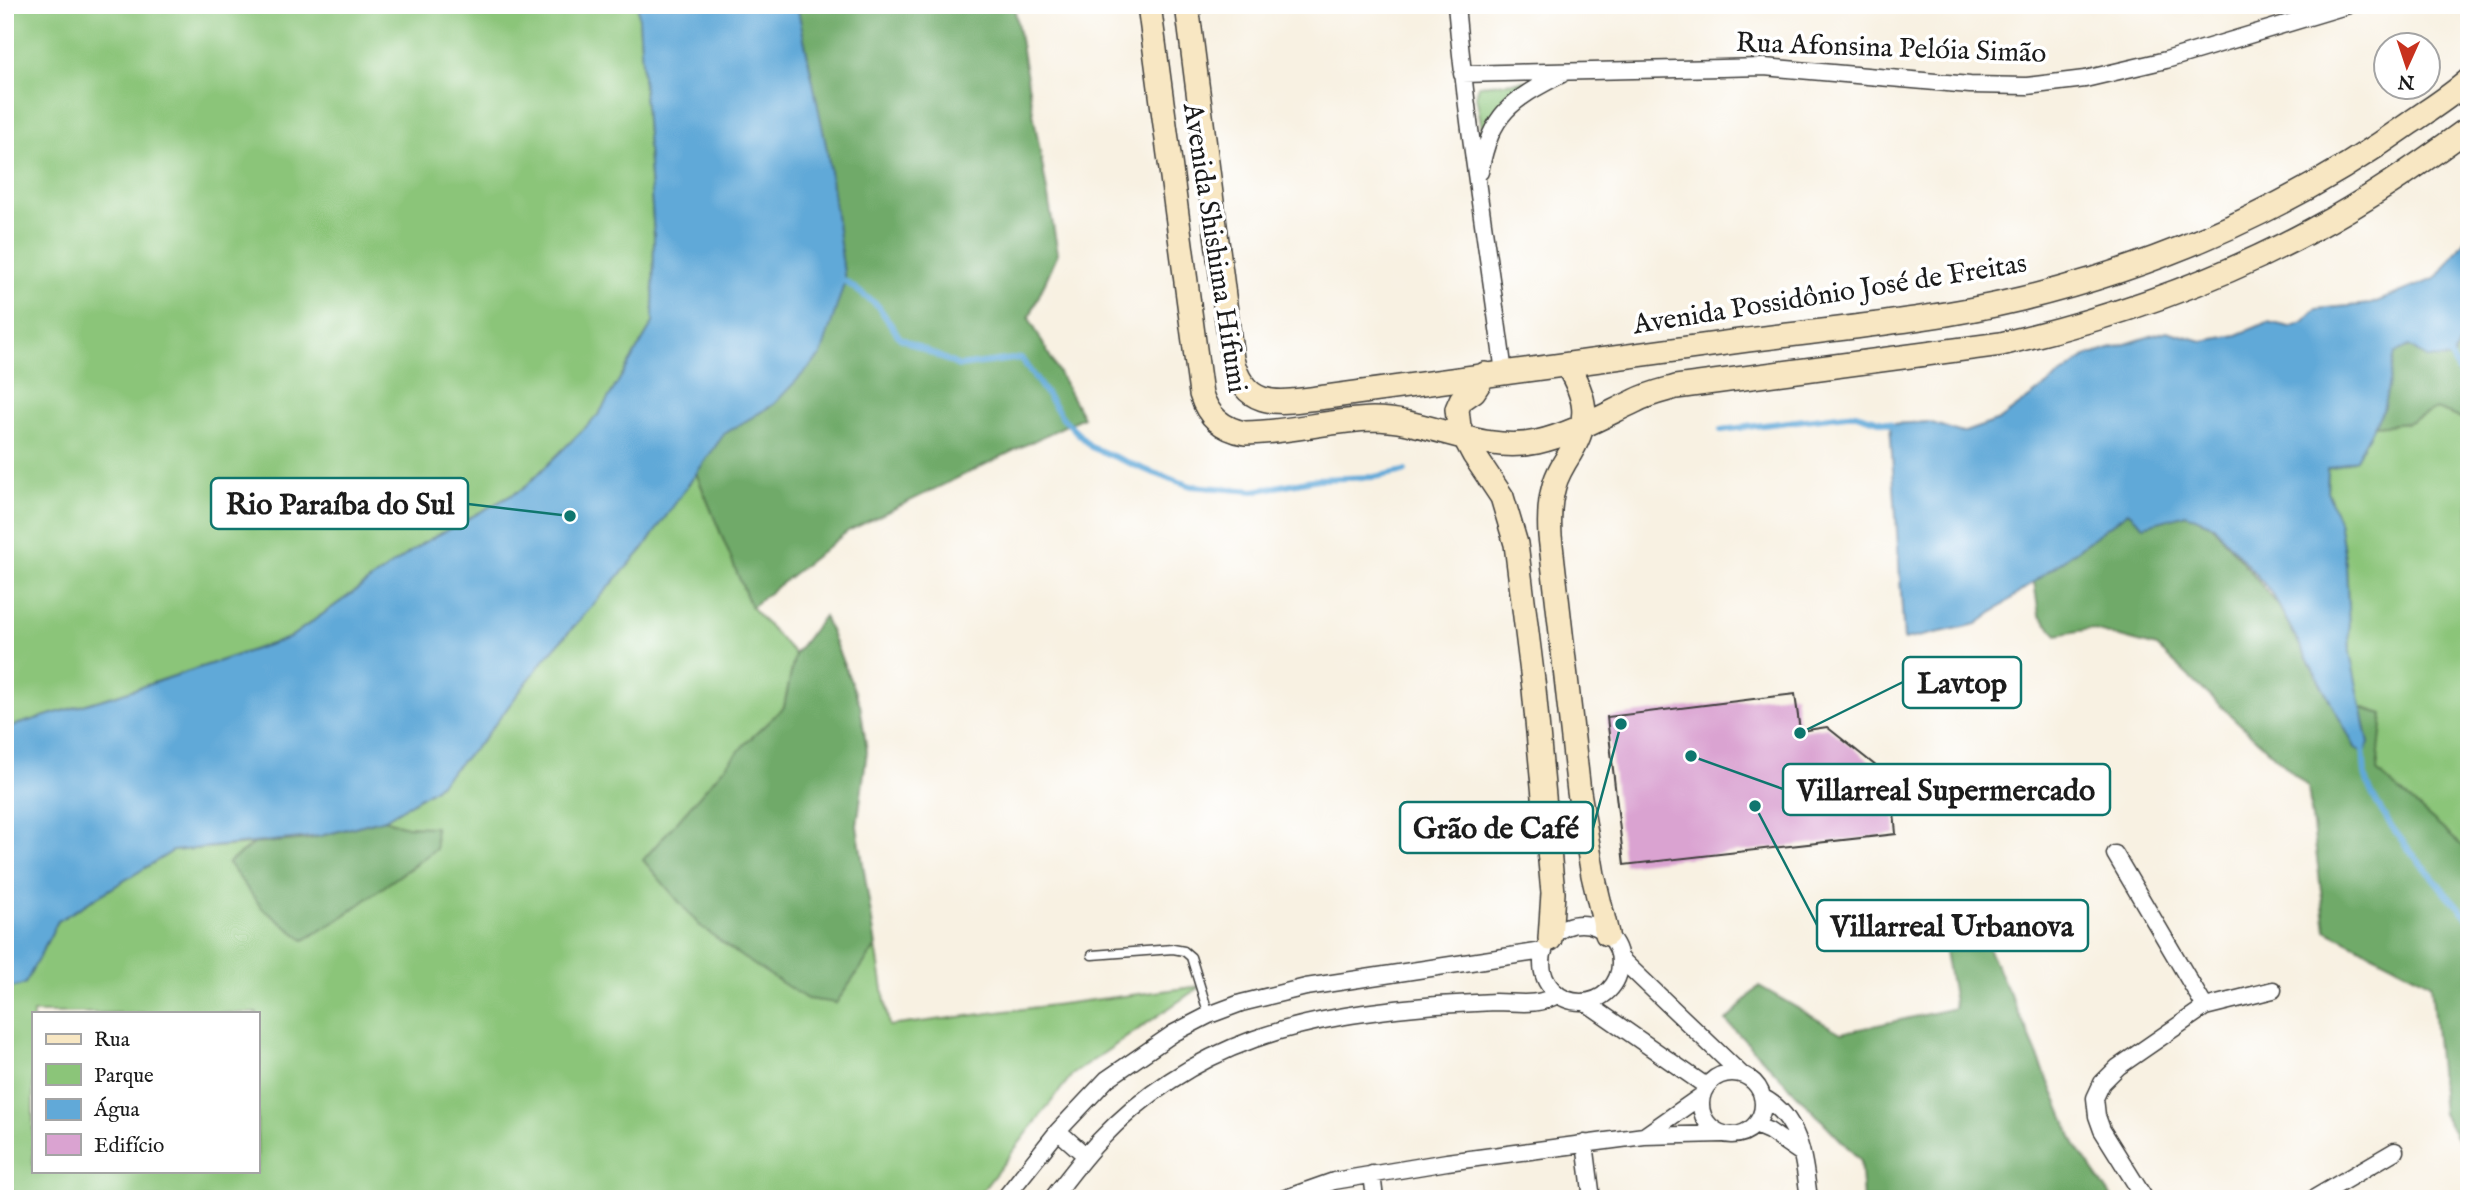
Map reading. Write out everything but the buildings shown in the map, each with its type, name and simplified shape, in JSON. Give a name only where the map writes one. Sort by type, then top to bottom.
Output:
[{"type":"street","name":"Avenida Shishima Hifumi","points":[[1149,5],[1200,387],[1210,413],[1227,428],[1245,433],[1373,419],[1420,425],[1460,437],[1511,443],[1535,442],[1591,423]]},
{"type":"street","name":"Avenida Shishima Hifumi","points":[[1186,5],[1233,359],[1237,378],[1242,386],[1262,399],[1290,401],[1567,365]]},
{"type":"street","points":[[1004,1199],[1058,1131],[1107,1079],[1156,1044],[1209,1014],[1306,987],[1546,945],[1558,931],[1578,924],[1599,928],[1607,934],[1616,945],[1620,971],[1608,992],[1585,1003],[1566,1000],[1557,995],[1543,976],[1546,945],[1553,893],[1534,689],[1516,544],[1502,497],[1460,437],[1457,421],[1457,409],[1461,400],[1494,374],[1479,181],[1468,124],[1456,5]]},
{"type":"street","name":"Rua Afonsina Pelóia Simão","points":[[1462,74],[1764,67],[1970,85],[2027,86],[2085,79],[2166,60],[2349,5]]},
{"type":"street","points":[[1479,181],[1488,140],[1500,117],[1527,92],[1565,72]]},
{"type":"street","name":"Avenida Possidônio José de Freitas","points":[[1567,365],[1940,314],[2019,300],[2096,279],[2172,252],[2244,222],[2319,183],[2389,138],[2469,80]]},
{"type":"street","points":[[1607,934],[1590,863],[1579,792],[1549,511],[1554,485],[1591,423],[1642,398],[1676,387],[2001,344],[2085,323],[2160,299],[2244,264],[2312,230],[2379,191],[2469,128]]},
{"type":"street","points":[[1567,365],[1583,397],[1591,423]]},
{"type":"street","points":[[2115,854],[2205,1007]]},
{"type":"street","points":[[1283,1199],[1334,1181],[1372,1174],[1644,1136],[1734,1135],[1744,1133],[1755,1125],[1762,1113],[1762,1097],[1758,1087],[1751,1079],[1741,1074],[1620,958]]},
{"type":"street","points":[[2145,1199],[2102,1130],[2095,1108],[2098,1090],[2118,1067],[2205,1007],[2273,990]]},
{"type":"street","points":[[1052,1199],[1115,1124],[1156,1090],[1218,1053],[1256,1037],[1301,1025],[1374,1013],[1468,1003],[1537,1003],[1557,995]]},
{"type":"street","points":[[1585,1003],[1704,1091]]},
{"type":"street","points":[[1644,1136],[1704,1091],[1722,1074],[1741,1074]]},
{"type":"street","points":[[1704,1091],[1702,1113],[1707,1122],[1723,1134]]},
{"type":"street","points":[[1762,1097],[1772,1102],[1788,1118],[1797,1134],[1810,1199]]},
{"type":"street","points":[[1755,1125],[1769,1130],[1801,1153]]},
{"type":"street","points":[[1058,1131],[1086,1156]]},
{"type":"street","points":[[1585,1143],[1592,1199]]},
{"type":"street","points":[[2313,1199],[2395,1151]]},
{"type":"street","points":[[1372,1174],[1375,1199]]},
{"type":"lane","points":[[1092,955],[1173,948],[1184,951],[1191,957],[1209,1014]]},
{"type":"green space","points":[[5,5],[638,5],[654,236],[653,323],[599,414],[523,489],[423,543],[289,638],[117,695],[5,728]]},
{"type":"green space","points":[[797,5],[1014,5],[1058,253],[1029,318],[1083,417],[848,531],[751,607],[696,473],[724,434],[774,404],[845,281],[827,150]]},
{"type":"green space","points":[[1526,81],[1528,84],[1514,93],[1496,111],[1483,133],[1476,96],[1479,85]]},
{"type":"green space","points":[[2469,306],[2469,421],[2436,409],[2407,423],[2373,426],[2383,410],[2395,354],[2409,346],[2427,358],[2461,340],[2465,309]]},
{"type":"green space","points":[[2436,409],[2469,421],[2469,852],[2376,771],[2383,714],[2361,707],[2350,653],[2346,564],[2339,521],[2327,491],[2328,469],[2356,459],[2373,426],[2407,423]]},
{"type":"green space","points":[[696,473],[751,607],[795,654],[784,707],[744,745],[836,1003],[876,946],[889,1026],[1201,986],[1072,1075],[976,1199],[16,1199],[5,1176],[5,990],[25,983],[58,921],[173,851],[253,844],[228,864],[383,886],[417,864],[435,828],[402,826],[385,819],[434,789],[482,741],[543,661],[643,549]]},
{"type":"green space","points":[[2128,512],[2144,526],[2186,514],[2212,525],[2278,605],[2356,749],[2369,744],[2361,708],[2383,714],[2377,771],[2469,852],[2469,1160],[2443,1114],[2431,984],[2326,930],[2308,787],[2157,647],[2090,629],[2057,635],[2039,615],[2034,582]]},
{"type":"green space","points":[[824,616],[860,704],[867,751],[857,826],[876,946],[836,1003],[807,999],[739,955],[699,925],[643,860],[744,745],[784,707],[795,654]]},
{"type":"green space","points":[[385,819],[402,826],[435,827],[436,849],[338,920],[304,940],[262,908],[228,863],[253,844],[310,839]]},
{"type":"green space","points":[[1974,919],[2025,1026],[2076,1146],[2113,1199],[1863,1199],[1860,1160],[1726,1021],[1759,986],[1841,1033],[1955,1008],[1940,923]]},
{"type":"water","points":[[638,5],[797,5],[827,150],[845,281],[821,355],[774,404],[724,434],[643,549],[543,661],[482,741],[434,789],[385,819],[320,836],[173,851],[58,921],[25,984],[5,990],[5,728],[117,695],[289,638],[423,543],[523,489],[599,414],[653,323],[654,236]]},
{"type":"water","points":[[2469,234],[2469,306],[2465,309],[2461,340],[2453,359],[2427,358],[2409,346],[2395,354],[2383,410],[2356,459],[2328,469],[2327,491],[2339,521],[2346,564],[2350,653],[2369,744],[2364,752],[2356,749],[2272,593],[2213,525],[2186,514],[2144,526],[2128,512],[1977,624],[1904,640],[1890,424],[1929,422],[1962,433],[1999,420],[2087,356],[2167,331],[2202,341],[2237,335],[2268,322],[2290,327],[2303,322],[2316,309],[2371,304],[2437,278]]},
{"type":"waterway","points":[[837,279],[845,281],[878,306],[900,338],[959,366],[1021,358],[1063,418],[1091,447],[1191,486],[1254,491],[1318,479],[1374,477],[1405,471]]},
{"type":"waterway","points":[[2449,353],[2462,378],[2469,383]]},
{"type":"waterway","points":[[1721,430],[1855,414],[1890,424],[1896,430]]},
{"type":"waterway","points":[[2362,746],[2366,778],[2383,813],[2411,852],[2469,919]]},
{"type":"place","name":"Rio Paraíba do Sul","points":[[570,516]]},
{"type":"place","name":"Grão de Café","points":[[1621,724]]},
{"type":"place","name":"Lavtop","points":[[1800,733]]},
{"type":"place","name":"Villarreal Supermercado","points":[[1691,756]]},
{"type":"place","name":"Villarreal Urbanova","points":[[1755,806]]}]
